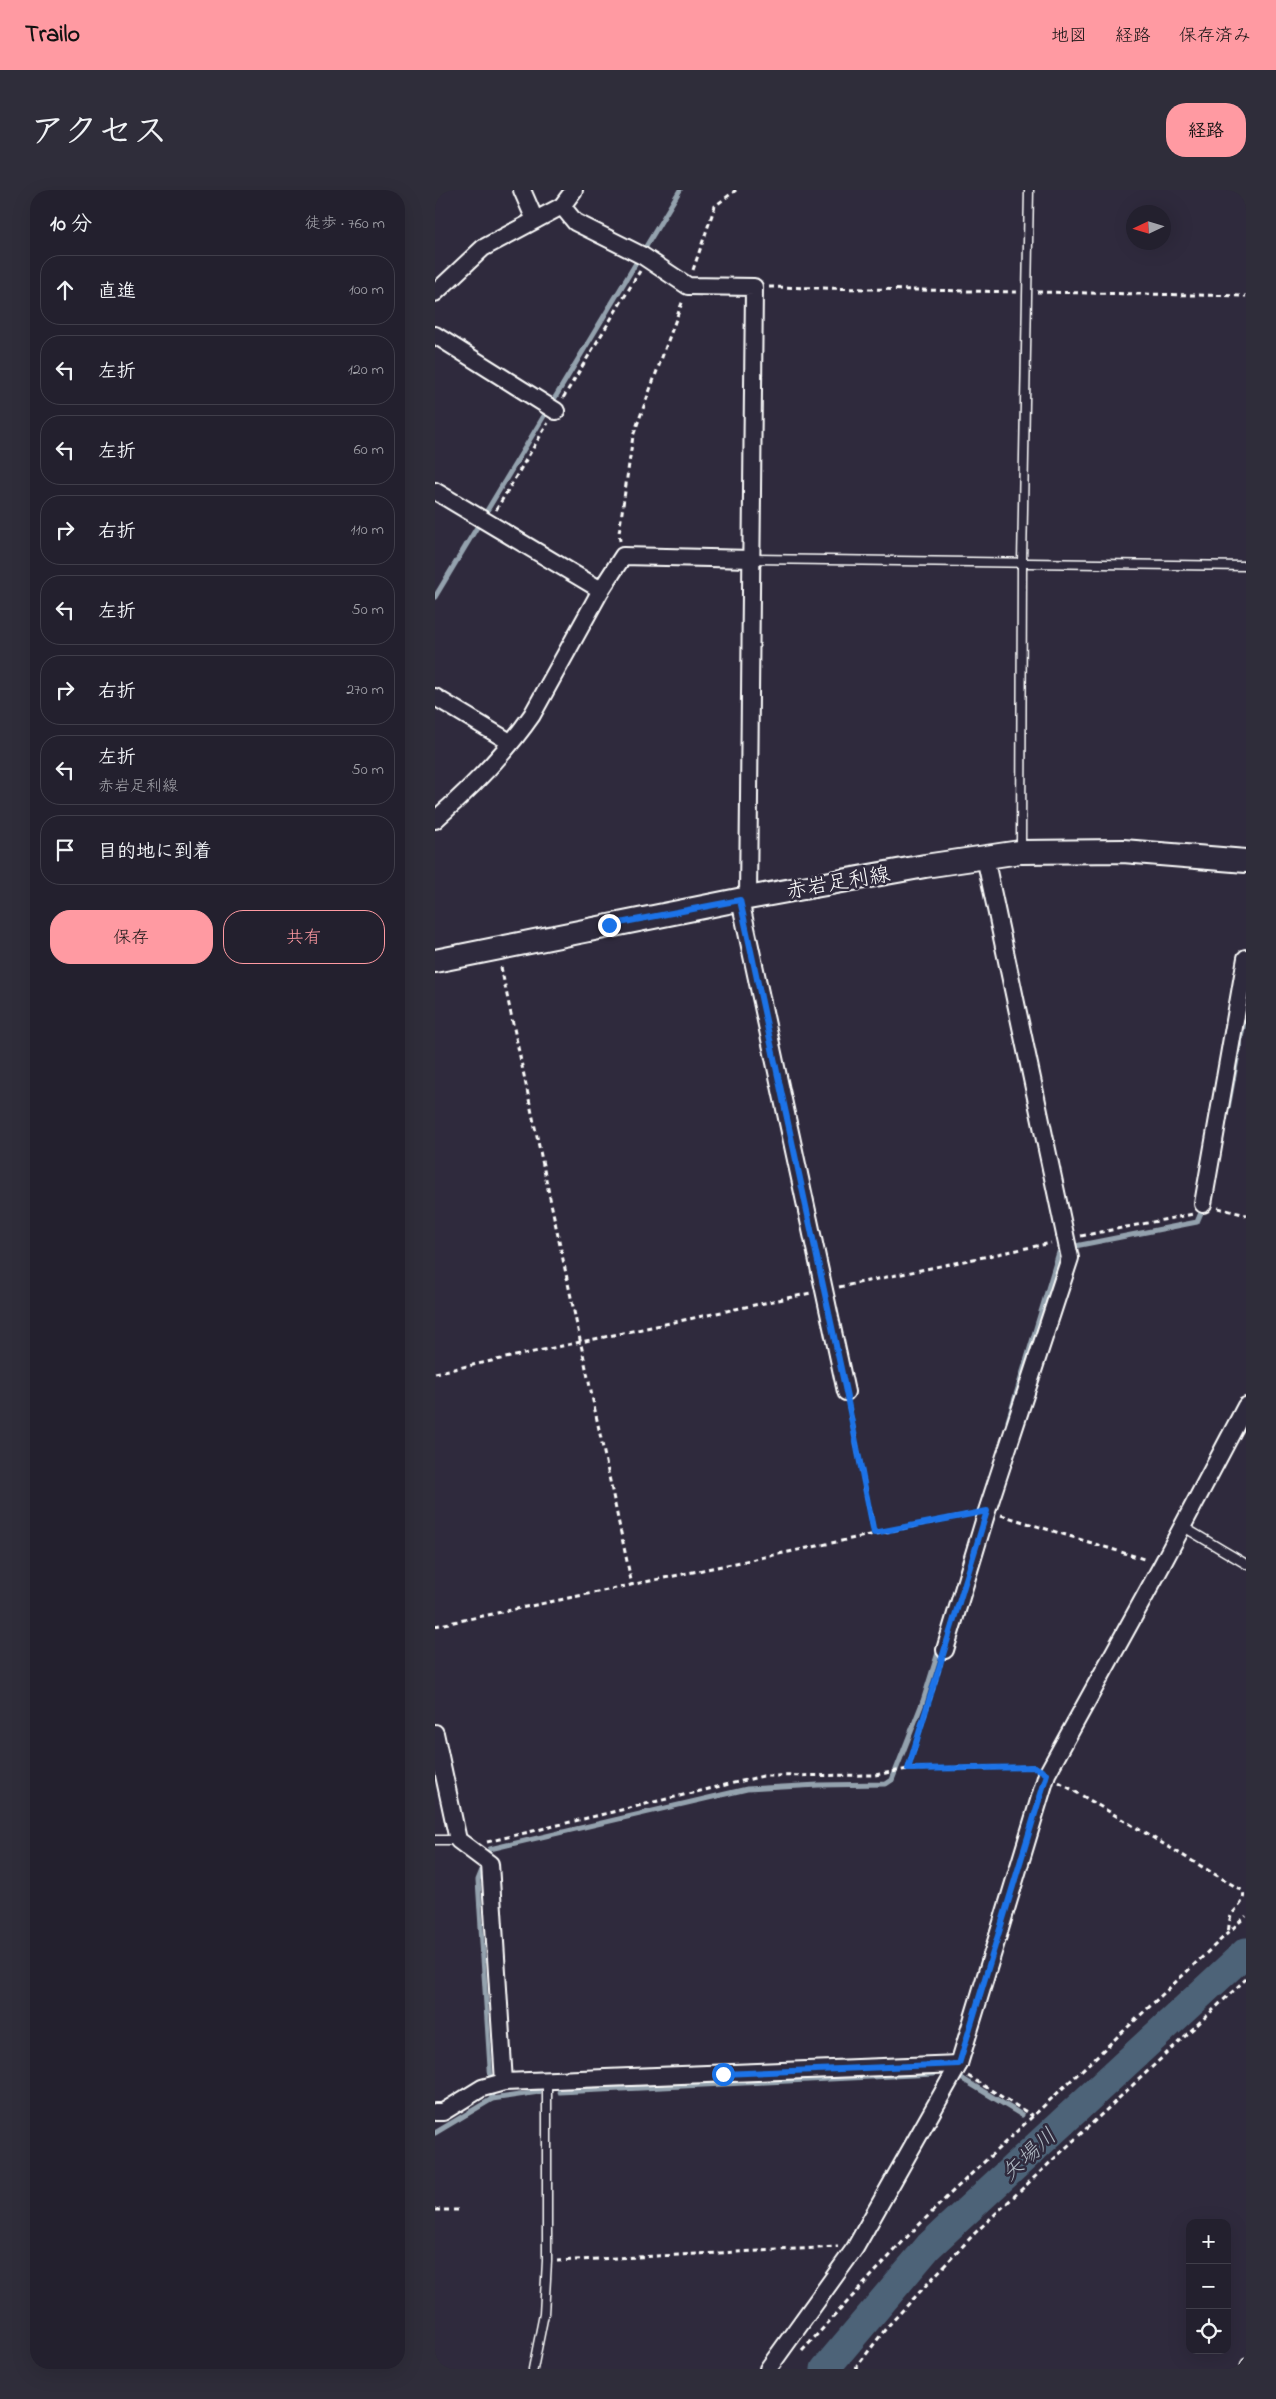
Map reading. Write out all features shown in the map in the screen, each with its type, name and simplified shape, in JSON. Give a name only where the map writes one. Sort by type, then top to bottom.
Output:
[{"type":"main road","name":"赤岩足利線","points":[[435,961],[497,947],[744,899],[925,866],[1021,852],[1123,852],[1246,861]]},
{"type":"street","points":[[522,190],[535,220]]},
{"type":"street","points":[[435,293],[483,248],[562,206],[574,190]]},
{"type":"street","points":[[562,206],[575,222],[648,259],[688,286],[754,287],[752,559],[744,899],[823,1291],[846,1392]]},
{"type":"street","points":[[435,335],[555,411]]},
{"type":"street","points":[[435,492],[601,590]]},
{"type":"street","points":[[435,820],[462,796],[532,715],[601,590],[623,556],[752,559]]},
{"type":"street","points":[[435,697],[510,742]]},
{"type":"street","points":[[945,1650],[987,1511],[1070,1258],[985,857]]},
{"type":"street","points":[[1203,1204],[1246,958]]},
{"type":"street","points":[[771,2368],[855,2248],[959,2064],[1047,1774],[1162,1565],[1246,1406]]},
{"type":"street","points":[[435,1734],[464,1843],[490,1864],[504,2082]]},
{"type":"street","points":[[438,2114],[482,2088],[504,2082],[959,2064]]},
{"type":"lane","points":[[1021,852],[1022,562],[1029,190]]},
{"type":"lane","points":[[752,559],[1246,566]]},
{"type":"lane","points":[[1182,1526],[1246,1564]]},
{"type":"lane","points":[[435,1840],[464,1843]]},
{"type":"lane","points":[[533,2369],[544,2314],[547,2261],[547,2081]]},
{"type":"lane","points":[[1244,2369],[1246,2363]]},
{"type":"path","points":[[623,556],[619,533],[633,436],[715,206],[735,190]]},
{"type":"path","points":[[488,523],[648,259]]},
{"type":"path","points":[[754,287],[1246,296]]},
{"type":"path","points":[[497,947],[632,1585]]},
{"type":"path","points":[[435,1374],[1195,1213],[1201,1209],[1203,1204],[1246,1215]]},
{"type":"path","points":[[846,1392],[874,1533]]},
{"type":"path","points":[[435,1626],[874,1533],[987,1511],[1162,1565]]},
{"type":"path","points":[[908,1769],[945,1650]]},
{"type":"path","points":[[464,1843],[747,1778],[763,1776],[875,1775],[908,1769],[1035,1767],[1243,1891],[1245,1896],[1230,1919],[1228,1933]]},
{"type":"path","points":[[796,2356],[909,2235],[1246,1916]]},
{"type":"path","points":[[855,2369],[887,2327],[975,2233],[1246,1979]]},
{"type":"path","points":[[959,2064],[966,2075],[1033,2116]]},
{"type":"path","points":[[435,2210],[459,2210]]},
{"type":"path","points":[[547,2261],[849,2246],[855,2248]]},
{"type":"waterway","points":[[435,597],[680,190]]},
{"type":"waterway","points":[[1228,1108],[1246,1011]]},
{"type":"waterway","points":[[1008,1421],[1060,1249],[1197,1222],[1203,1208]]},
{"type":"waterway","points":[[487,1857],[490,1849],[747,1789],[886,1784],[892,1780],[923,1701],[940,1646]]},
{"type":"waterway","points":[[484,1865],[478,1880],[492,2099]]},
{"type":"waterway","name":"矢場川","points":[[825,2369],[929,2246],[1246,1952]]},
{"type":"waterway","points":[[559,2092],[934,2074]]},
{"type":"waterway","points":[[961,2078],[1022,2115]]},
{"type":"waterway","points":[[435,2133],[492,2099],[539,2092]]},
{"type":"route","points":[[609,925],[740,900],[846,1392],[874,1533],[987,1511],[908,1769],[1035,1767],[1047,1774],[1040,1790],[959,2064],[723,2074]]}]
